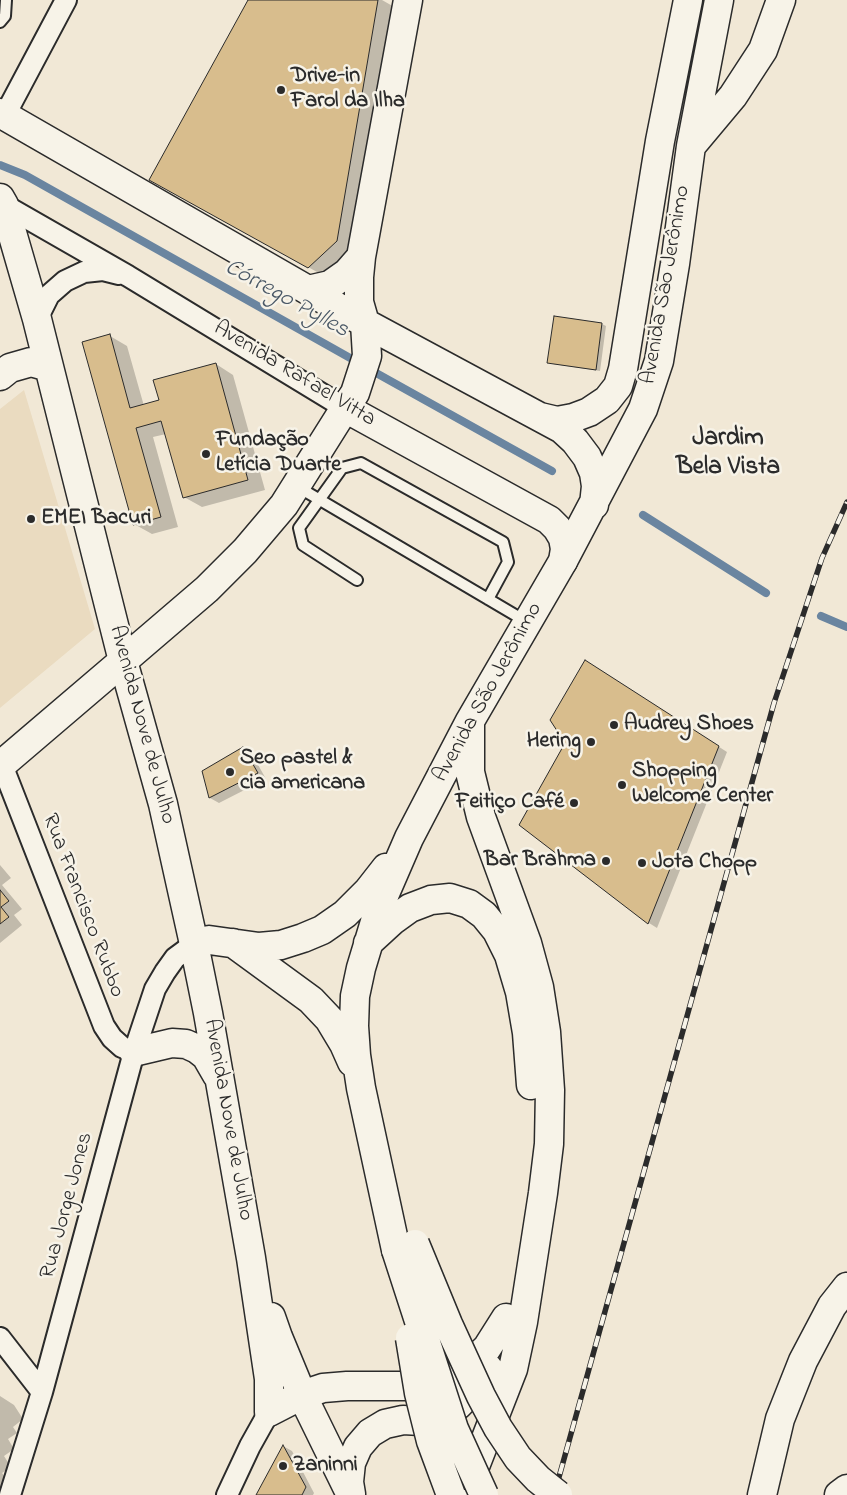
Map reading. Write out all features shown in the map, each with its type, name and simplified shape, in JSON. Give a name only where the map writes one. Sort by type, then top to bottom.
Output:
[{"type":"main road","points":[[1,766],[200,595],[246,551],[284,505],[350,400],[367,356],[365,323],[359,302],[361,257],[408,0]]},
{"type":"main road","name":"Avenida São Jerônimo","points":[[539,417],[557,420],[574,418],[589,412],[607,400],[618,386],[623,369],[660,141],[688,0]]},
{"type":"main road","name":"Avenida São Jerônimo","points":[[361,1088],[354,1026],[355,996],[360,968],[380,905],[409,838],[470,721],[594,505],[616,458],[643,409],[659,361],[675,264],[691,146],[719,0]]},
{"type":"main road","points":[[763,50],[781,0]]},
{"type":"main road","points":[[691,146],[733,96],[797,0]]},
{"type":"main road","points":[[2,114],[365,323],[562,429],[575,441],[586,457],[594,474],[596,486],[594,505]]},
{"type":"main road","name":"Avenida Nove de Julho","points":[[1,202],[37,318],[123,661],[163,804],[194,944],[252,1258]]},
{"type":"main road","points":[[308,290],[330,285],[347,273],[361,257]]},
{"type":"main road","points":[[0,376],[10,368],[31,362],[49,367]]},
{"type":"main road","name":"Avenida Rafael Vitta","points":[[350,400],[549,520],[563,538],[566,549],[563,561]]},
{"type":"main road","points":[[466,1494],[513,1369],[523,1322],[549,1144],[550,1090],[546,1032],[539,987],[527,943],[481,817],[470,772],[470,721]]},
{"type":"main road","points":[[194,944],[209,940],[259,947],[281,945],[322,930],[345,914],[368,891],[409,838]]},
{"type":"main road","points":[[351,1495],[349,1482],[351,1463],[358,1447],[370,1434],[385,1424],[403,1420],[421,1421],[442,1415],[458,1405],[470,1393],[494,1360],[506,1318],[530,1143],[531,1088],[527,1033],[520,992],[509,955],[497,931],[484,915],[469,904],[450,898],[430,900],[410,908],[392,921],[367,944]]},
{"type":"main road","points":[[234,943],[311,1000],[328,1019],[347,1051],[361,1088],[406,1247],[420,1393],[431,1441],[466,1494]]},
{"type":"main road","points":[[134,1052],[172,1043],[186,1044],[206,1056],[221,1084]]},
{"type":"main road","points":[[406,1247],[448,1324],[498,1428],[518,1458],[538,1480],[558,1495]]},
{"type":"main road","points":[[252,1258],[269,1379],[269,1412],[302,1394],[323,1388],[409,1386],[448,1377],[466,1368],[487,1348],[506,1318]]},
{"type":"main road","points":[[252,1258],[278,1337],[302,1394],[351,1495]]},
{"type":"main road","points":[[762,1495],[780,1419],[796,1378],[832,1306],[847,1286]]},
{"type":"main road","points":[[328,1450],[324,1431],[328,1408],[336,1398],[345,1392],[361,1386]]},
{"type":"main road","points":[[421,1421],[435,1427],[447,1436],[457,1448],[464,1462],[466,1494]]},
{"type":"main road","points":[[839,1495],[847,1488]]},
{"type":"street","points":[[2,114],[66,0]]},
{"type":"street","name":"Avenida Rafael Vitta","points":[[1,202],[128,276],[350,400]]},
{"type":"street","points":[[37,318],[49,295],[65,280],[84,272],[103,270],[128,276]]},
{"type":"street","name":"Rua Francisco Rubbo","points":[[1,766],[104,1026],[112,1038],[122,1047],[134,1052]]},
{"type":"street","name":"Rua Jorge Jones","points":[[10,1495],[42,1392],[134,1052],[155,989],[175,958],[194,944]]},
{"type":"street","points":[[0,1338],[42,1392]]},
{"type":"street","points":[[227,1495],[250,1446],[269,1412]]},
{"type":"lane","points":[[0,22],[4,16],[6,0]]},
{"type":"lane","points":[[357,580],[303,545],[299,528],[342,468],[361,463],[502,542],[508,562],[488,599]]},
{"type":"lane","points":[[296,486],[527,622]]},
{"type":"shaded area","name":"EMEI Bacuri","points":[[24,390],[95,629],[0,708],[0,409]]},
{"type":"building","name":"Drive-in Farol da Ilha","points":[[248,0],[378,0],[337,241],[308,268],[149,180]]},
{"type":"building","points":[[554,316],[602,323],[596,370],[547,363]]},
{"type":"building","name":"Fundação Letícia Duarte","points":[[110,334],[130,408],[159,400],[153,380],[216,363],[248,480],[183,498],[161,421],[136,428],[161,517],[133,525],[82,342]]},
{"type":"building","name":"Shopping Welcome Center","points":[[585,660],[719,746],[648,924],[519,825],[565,743],[550,720]]},
{"type":"building","name":"Seo pastel & cia americana","points":[[243,747],[258,773],[209,798],[202,771]]},
{"type":"building","points":[[0,890],[9,901],[1,907],[9,917],[0,924]]},
{"type":"building","name":"Zaninni","points":[[283,1445],[306,1487],[302,1495],[256,1495]]},
{"type":"waterway","name":"Córrego Pylles","points":[[0,165],[25,175],[359,363]]},
{"type":"waterway","name":"Córrego Pylles","points":[[369,369],[552,471]]},
{"type":"waterway","name":"Córrego Pylles","points":[[643,515],[766,593]]},
{"type":"waterway","name":"Córrego Pylles","points":[[821,616],[847,627]]},
{"type":"railway","points":[[554,1495],[774,703],[822,558],[847,502]]},
{"type":"place","name":"Drive-in Farol da Ilha","points":[[281,90]]},
{"type":"place","name":"Fundação Letícia Duarte","points":[[206,454]]},
{"type":"place","name":"EMEI Bacuri","points":[[31,519]]},
{"type":"place","name":"Audrey Shoes","points":[[614,725]]},
{"type":"place","name":"Hering","points":[[591,742]]},
{"type":"place","name":"Seo pastel & cia americana","points":[[230,772]]},
{"type":"place","name":"Shopping Welcome Center","points":[[622,785]]},
{"type":"place","name":"Feitiço Café","points":[[574,803]]},
{"type":"place","name":"Bar Brahma","points":[[606,861]]},
{"type":"place","name":"Jota Chopp","points":[[642,863]]},
{"type":"place","name":"Zaninni","points":[[283,1466]]},
{"type":"district","name":"Jardim Bela Vista","points":[[728,454]]}]
